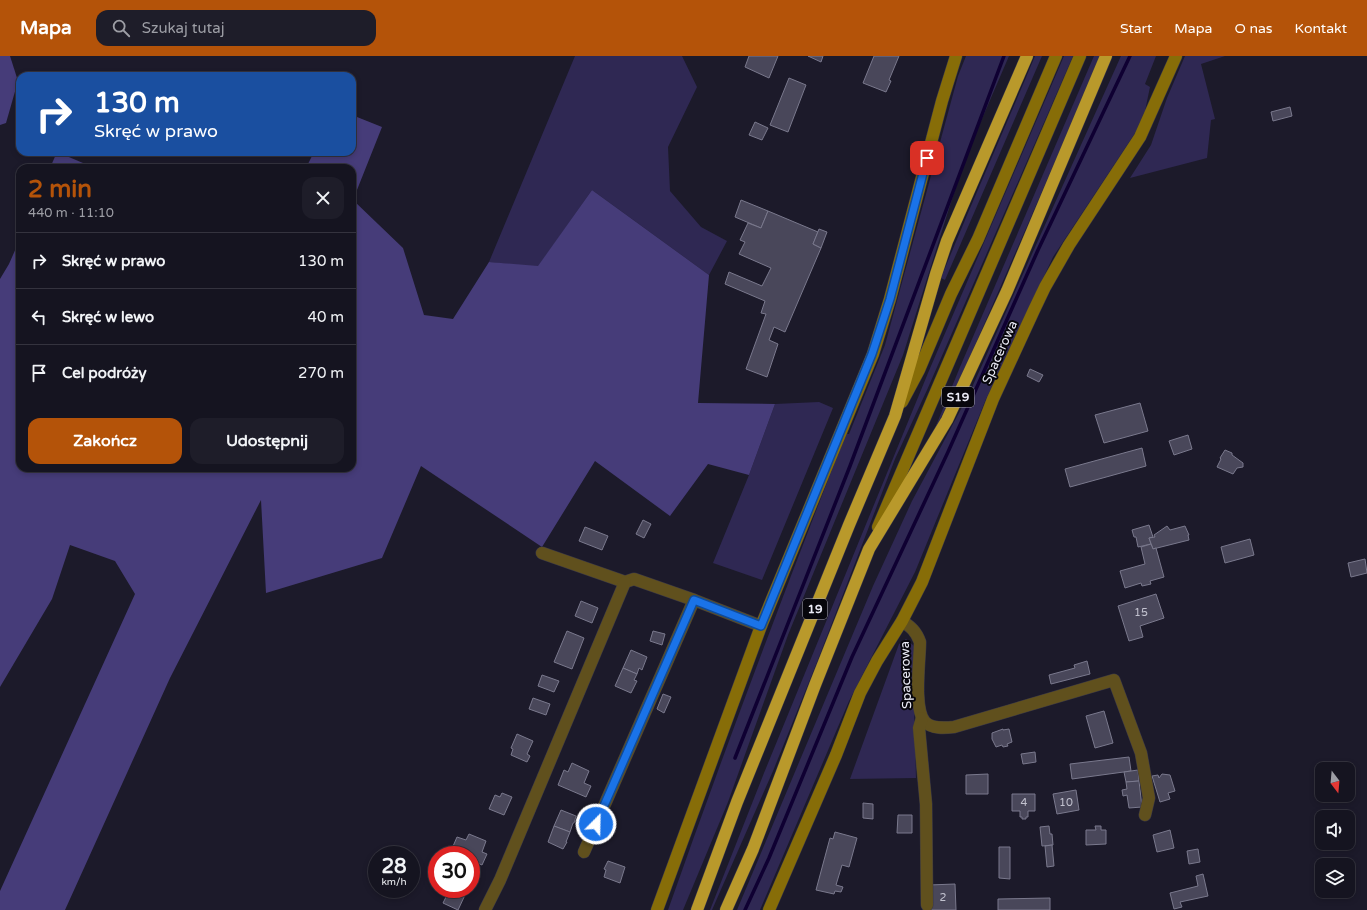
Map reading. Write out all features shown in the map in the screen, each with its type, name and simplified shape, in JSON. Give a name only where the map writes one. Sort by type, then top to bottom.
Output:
[{"type":"highway","points":[[895,416],[908,367],[944,252],[1027,56]]},
{"type":"highway","name":"S19","points":[[869,549],[948,420],[1007,291],[1106,56]]},
{"type":"highway","name":"19","points":[[698,910],[736,802],[895,416]]},
{"type":"highway","name":"19","points":[[726,910],[753,849],[815,685],[869,549]]},
{"type":"street","points":[[657,910],[761,626],[862,382],[880,333],[944,94],[956,56]]},
{"type":"street","points":[[895,416],[918,370],[951,294],[978,239],[1056,56]]},
{"type":"street","points":[[869,549],[1080,56]]},
{"type":"street","name":"Spacerowa","points":[[1145,815],[1149,798],[1142,753],[1114,680],[954,728],[930,726],[922,718],[919,710],[920,642],[913,628],[902,621],[922,582],[1008,364],[1036,304],[1069,245],[1140,137],[1176,56]]},
{"type":"street","points":[[542,553],[625,582],[634,579],[761,626]]},
{"type":"street","points":[[484,910],[503,872],[625,582]]},
{"type":"street","points":[[584,852],[694,600]]},
{"type":"street","points":[[769,910],[833,762],[863,688],[877,661],[902,621]]},
{"type":"street","name":"Spacerowa","points":[[922,718],[918,728],[926,804],[927,904]]},
{"type":"shaded area","points":[[0,56],[10,56],[16,75],[16,88],[6,123],[0,125]]},
{"type":"shaded area","points":[[575,56],[682,56],[697,87],[668,147],[670,191],[701,227],[727,241],[709,275],[592,190],[538,267],[489,262]]},
{"type":"shaded area","points":[[966,56],[1009,56],[972,142],[952,199],[903,355],[788,635],[728,802],[683,910],[668,910],[800,553],[846,434],[849,434],[885,345],[958,76]]},
{"type":"shaded area","points":[[1035,56],[1042,56],[945,280],[941,278]]},
{"type":"shaded area","points":[[1064,56],[1073,56],[927,390],[895,459],[817,662],[773,771],[712,910],[710,910],[764,773],[928,373]]},
{"type":"shaded area","points":[[1094,56],[1101,56],[959,382],[933,433],[960,367]]},
{"type":"shaded area","points":[[1121,56],[1156,56],[1145,84],[1150,87],[1145,111],[1135,133],[1053,257],[986,399],[915,572],[849,701],[760,910],[737,910],[873,586],[912,501],[969,394]]},
{"type":"shaded area","points":[[1185,56],[1225,56],[1201,64],[1215,119],[1211,120],[1207,158],[1130,178],[1151,145],[1167,98]]},
{"type":"shaded area","points":[[356,117],[382,127],[356,192],[356,164],[308,164],[312,156],[356,156]]},
{"type":"shaded area","points":[[55,156],[66,156],[83,163],[83,164],[52,164]]},
{"type":"shaded area","points":[[592,190],[709,275],[698,403],[775,404],[749,475],[708,464],[670,516],[595,461],[542,547],[421,466],[382,558],[266,593],[261,500],[170,678],[65,910],[0,910],[0,891],[135,594],[115,561],[70,545],[52,599],[0,687],[0,279],[16,248],[16,472],[356,472],[356,203],[403,248],[424,315],[453,319],[489,262],[538,266]]},
{"type":"shaded area","points":[[819,402],[833,408],[762,580],[713,563],[749,475],[775,404]]},
{"type":"shaded area","points":[[906,639],[914,646],[913,671],[916,778],[850,779],[899,644]]},
{"type":"building","points":[[749,56],[778,56],[769,78],[745,67]]},
{"type":"building","points":[[808,56],[823,56],[821,62]]},
{"type":"building","points":[[874,56],[899,56],[889,80],[891,81],[886,92],[863,83]]},
{"type":"building","points":[[789,78],[806,85],[788,132],[770,125]]},
{"type":"building","points":[[1290,107],[1292,116],[1273,121],[1271,112]]},
{"type":"building","points":[[755,122],[768,128],[762,140],[749,135]]},
{"type":"building","points":[[741,200],[768,211],[761,228],[735,217]]},
{"type":"building","points":[[768,211],[818,232],[813,244],[821,248],[785,332],[774,327],[769,340],[778,344],[767,377],[746,369],[766,314],[761,313],[765,301],[725,284],[729,272],[762,286],[771,268],[739,254],[745,242],[740,240],[748,223],[761,228]]},
{"type":"building","points":[[819,229],[827,232],[821,248],[813,244]]},
{"type":"building","points":[[1030,369],[1043,375],[1039,382],[1027,376]]},
{"type":"building","points":[[1140,403],[1148,431],[1104,443],[1095,415]]},
{"type":"building","points":[[1188,435],[1192,449],[1174,455],[1169,441]]},
{"type":"building","points":[[1142,448],[1146,466],[1070,487],[1065,469]]},
{"type":"building","points":[[1225,450],[1232,453],[1232,455],[1243,463],[1243,467],[1237,468],[1233,474],[1217,467]]},
{"type":"building","points":[[643,520],[651,524],[644,538],[636,534]]},
{"type":"building","points":[[1149,525],[1153,537],[1149,538],[1151,544],[1138,547],[1136,537],[1134,537],[1132,530]]},
{"type":"building","points":[[1167,526],[1170,530],[1185,526],[1189,535],[1189,540],[1153,549],[1149,538],[1155,537],[1154,535]]},
{"type":"building","points":[[585,527],[608,536],[602,550],[579,541]]},
{"type":"building","points":[[1250,539],[1254,555],[1225,563],[1221,547]]},
{"type":"building","points":[[1151,544],[1153,549],[1156,548],[1164,577],[1150,581],[1151,584],[1142,586],[1141,583],[1125,588],[1120,571],[1145,564],[1141,547]]},
{"type":"building","points":[[1365,559],[1367,573],[1351,577],[1348,563]]},
{"type":"building","points":[[1156,594],[1164,618],[1140,626],[1143,637],[1129,641],[1118,606]]},
{"type":"building","points":[[581,601],[598,608],[592,623],[575,616]]},
{"type":"building","points":[[567,631],[584,638],[572,669],[554,662]]},
{"type":"building","points":[[653,631],[665,634],[662,645],[650,641]]},
{"type":"building","points":[[631,650],[647,657],[642,670],[639,668],[637,674],[623,668]]},
{"type":"building","points":[[1087,661],[1090,674],[1051,684],[1049,675],[1075,668],[1074,665]]},
{"type":"building","points":[[623,668],[637,674],[634,680],[637,681],[631,693],[615,686]]},
{"type":"building","points":[[542,675],[559,681],[554,692],[538,686]]},
{"type":"building","points":[[663,694],[671,697],[664,713],[657,709]]},
{"type":"building","points":[[533,698],[550,704],[546,715],[529,709]]},
{"type":"building","points":[[1104,711],[1113,743],[1095,748],[1086,716]]},
{"type":"building","points":[[1003,729],[1009,729],[1012,742],[1007,744],[1008,746],[1003,747],[1002,745],[996,747],[992,739],[992,733]]},
{"type":"building","points":[[517,734],[533,741],[527,754],[530,756],[527,762],[511,755],[513,749],[511,748]]},
{"type":"building","points":[[1035,752],[1036,762],[1023,764],[1021,754]]},
{"type":"building","points":[[1129,757],[1131,771],[1072,779],[1070,764]]},
{"type":"building","points":[[572,763],[589,771],[584,783],[591,786],[586,797],[558,785],[564,770],[568,772]]},
{"type":"building","points":[[1138,770],[1139,781],[1126,782],[1124,772]]},
{"type":"building","points":[[988,774],[988,794],[966,794],[966,775]]},
{"type":"building","points":[[1162,774],[1170,775],[1175,791],[1168,793],[1170,799],[1160,802],[1152,776],[1158,775],[1159,778]]},
{"type":"building","points":[[1139,781],[1142,807],[1129,808],[1127,795],[1123,796],[1122,790],[1127,789],[1126,782]]},
{"type":"building","points":[[1076,790],[1079,810],[1057,814],[1053,794]]},
{"type":"building","points":[[502,793],[512,797],[504,815],[489,809],[495,795],[500,797]]},
{"type":"building","points":[[1012,794],[1035,794],[1035,811],[1028,811],[1028,817],[1026,817],[1026,819],[1022,819],[1022,817],[1020,817],[1020,811],[1012,811]]},
{"type":"building","points":[[863,803],[873,804],[873,819],[863,818]]},
{"type":"building","points":[[561,810],[576,816],[570,832],[554,826]]},
{"type":"building","points":[[898,815],[912,815],[912,833],[897,833]]},
{"type":"building","points":[[554,826],[570,832],[563,849],[548,842]]},
{"type":"building","points":[[1049,826],[1050,834],[1052,834],[1053,845],[1042,846],[1040,827]]},
{"type":"building","points":[[1095,826],[1101,826],[1101,830],[1106,830],[1106,844],[1086,845],[1086,830],[1096,830]]},
{"type":"building","points":[[1170,830],[1174,848],[1157,852],[1153,835]]},
{"type":"building","points":[[835,832],[857,838],[849,867],[842,865],[836,885],[843,887],[841,892],[835,891],[834,894],[816,890],[830,838],[833,839]]},
{"type":"building","points":[[469,834],[486,841],[482,852],[487,854],[482,865],[480,864],[480,846],[453,846],[457,837],[466,840]]},
{"type":"building","points":[[1052,845],[1054,866],[1047,867],[1045,846]]},
{"type":"building","points":[[999,847],[1010,847],[1010,879],[999,878]]},
{"type":"building","points":[[1198,849],[1200,862],[1189,864],[1187,851]]},
{"type":"building","points":[[608,861],[625,867],[620,883],[604,877],[606,870],[604,869]]},
{"type":"building","points":[[1203,874],[1208,896],[1180,902],[1182,907],[1174,909],[1170,893],[1198,886],[1196,876]]},
{"type":"building","points":[[955,884],[956,910],[930,910],[929,885]]},
{"type":"building","points":[[446,898],[464,898],[458,910],[443,903]]},
{"type":"building","points":[[1050,898],[1050,910],[998,910],[998,899]]},
{"type":"waterway","points":[[735,758],[850,466],[1004,56]]},
{"type":"waterway","points":[[745,910],[769,858],[852,657],[948,452],[1038,250],[1130,56]]},
{"type":"route","points":[[596,824],[694,600],[761,626],[841,429],[862,382],[880,333],[927,158]]}]
